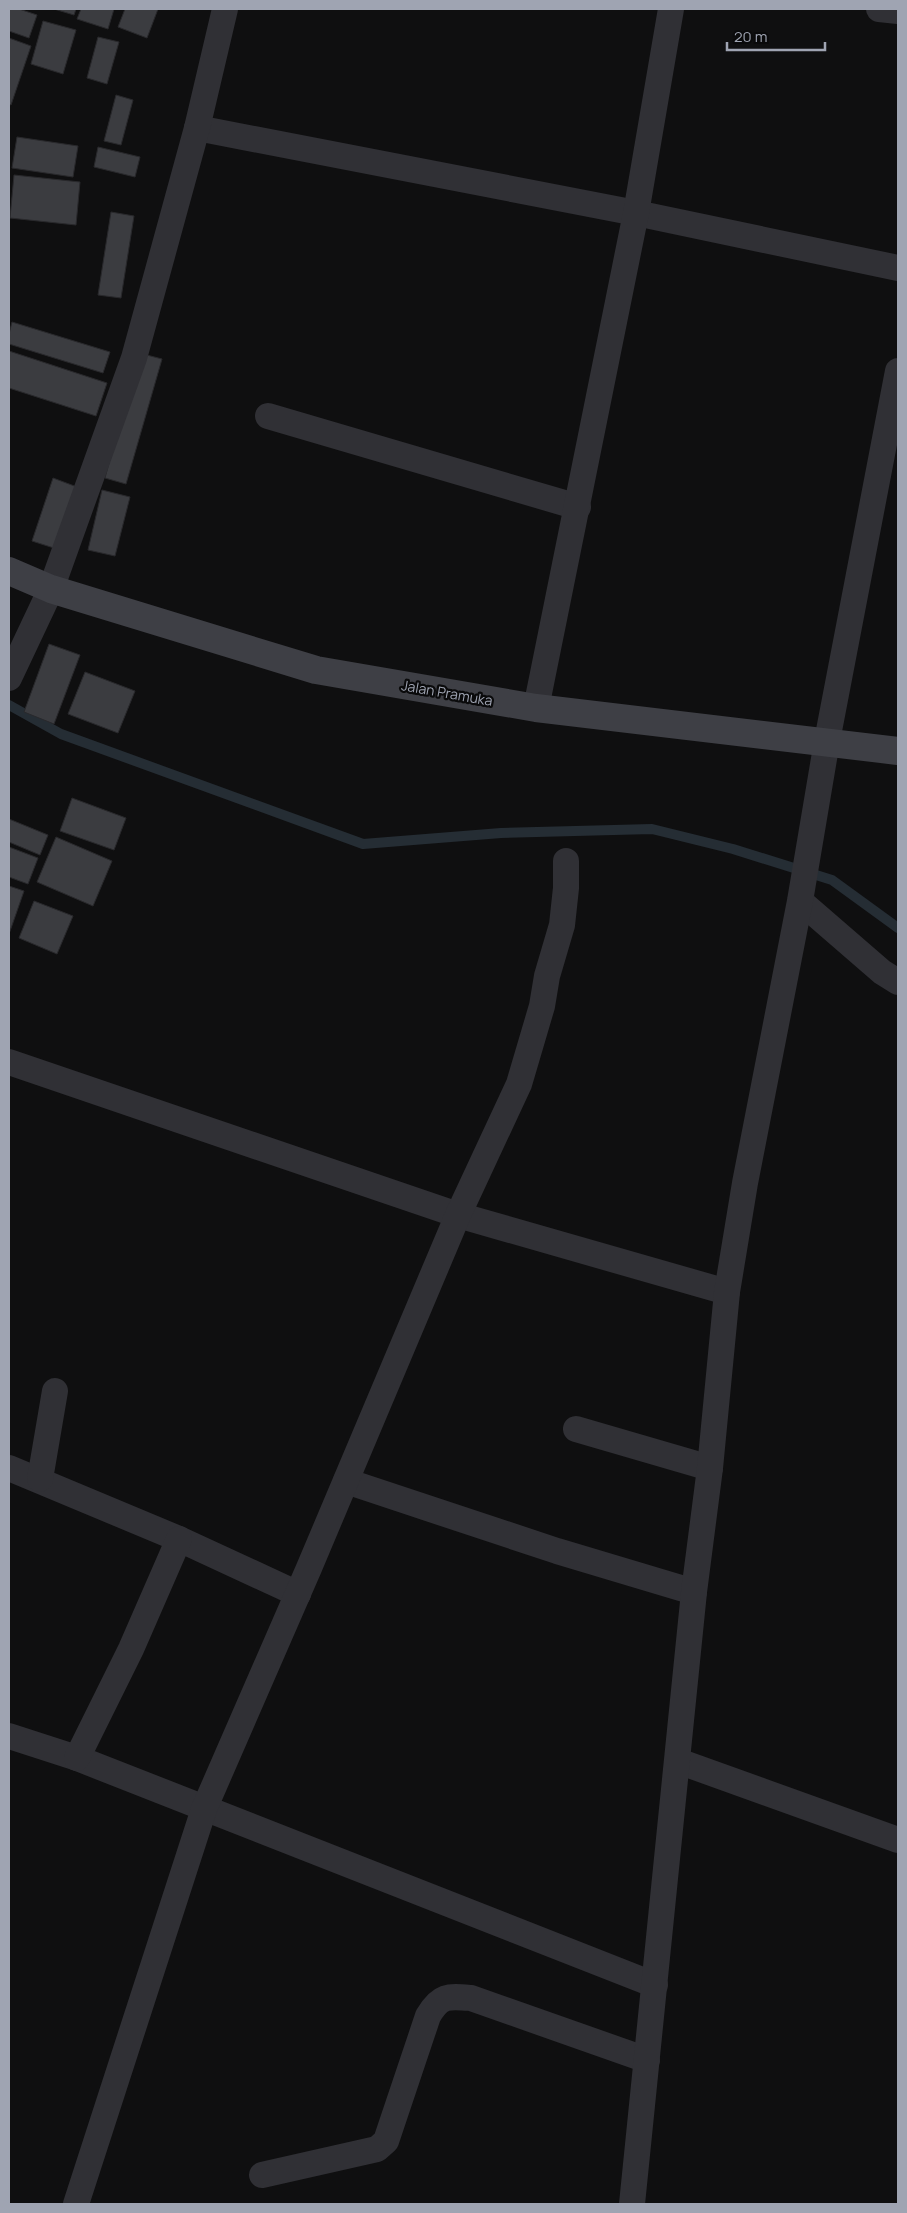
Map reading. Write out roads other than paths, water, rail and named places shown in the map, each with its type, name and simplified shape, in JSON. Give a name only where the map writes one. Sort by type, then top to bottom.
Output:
[{"type":"main road","name":"Jalan Pramuka","points":[[9,571],[50,589],[316,670],[536,708],[827,741],[898,751]]},
{"type":"street","points":[[9,678],[50,589],[134,358],[197,128],[225,9]]},
{"type":"street","points":[[536,708],[636,214],[672,9]]},
{"type":"street","points":[[879,9],[898,11]]},
{"type":"street","points":[[197,128],[636,214],[898,268]]},
{"type":"street","points":[[632,2204],[694,1592],[710,1468],[727,1292],[745,1183],[803,882],[827,741],[892,428],[898,371]]},
{"type":"street","points":[[268,416],[578,506]]},
{"type":"street","points":[[76,2204],[204,1808],[298,1594],[458,1215],[519,1084],[542,1006],[547,976],[562,925],[566,888],[566,861]]},
{"type":"street","points":[[803,882],[882,972],[898,982]]},
{"type":"street","points":[[9,1062],[458,1215],[727,1292]]},
{"type":"street","points":[[40,1479],[55,1391]]},
{"type":"street","points":[[576,1429],[710,1468]]},
{"type":"street","points":[[9,1468],[40,1479],[179,1539],[298,1594]]},
{"type":"street","points":[[346,1481],[557,1551],[694,1592]]},
{"type":"street","points":[[77,1758],[131,1649],[179,1539]]},
{"type":"street","points":[[9,1739],[77,1758],[655,1985]]},
{"type":"street","points":[[678,1761],[898,1840]]},
{"type":"street","points":[[262,2174],[377,2149],[386,2140],[428,2016],[436,2002],[450,1996],[471,1998],[647,2060]]},
{"type":"waterway","points":[[9,705],[61,734],[363,844],[501,833],[652,829],[733,849],[832,880],[898,928]]}]
